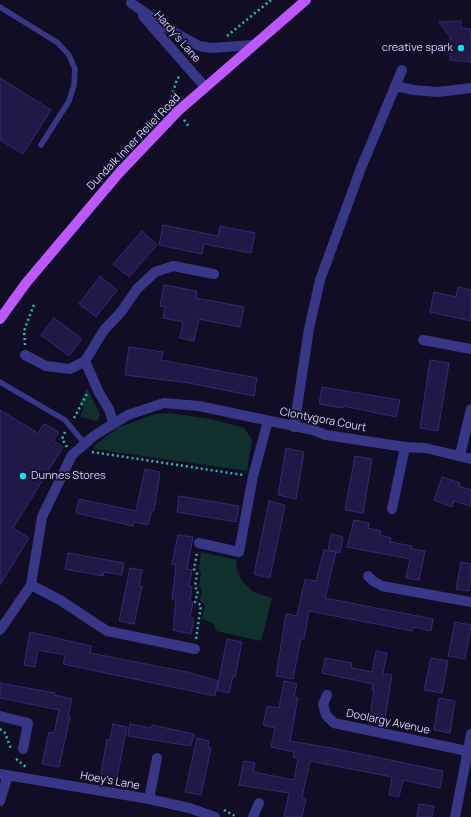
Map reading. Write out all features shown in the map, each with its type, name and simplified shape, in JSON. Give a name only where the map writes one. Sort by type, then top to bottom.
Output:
[{"type":"main road","name":"Dundalk Inner Relief Road","points":[[0,319],[36,271],[119,173],[178,111],[306,0]]},
{"type":"street","name":"Hardy's Lane","points":[[129,2],[167,28],[199,46],[212,48],[253,45]]},
{"type":"street","name":"Hardy's Lane","points":[[129,2],[205,87]]},
{"type":"street","points":[[294,427],[309,329],[320,280],[361,168],[402,70]]},
{"type":"street","points":[[395,86],[414,90],[438,92],[471,88]]},
{"type":"street","points":[[25,355],[46,366],[70,369],[85,361],[104,330],[121,312],[137,288],[155,272],[173,266],[214,274]]},
{"type":"street","points":[[423,340],[471,349]]},
{"type":"street","points":[[85,361],[99,393],[109,409],[113,423]]},
{"type":"street","points":[[0,630],[31,585],[42,517],[56,485],[72,455],[81,447],[113,423],[128,415],[164,403],[200,406],[268,421]]},
{"type":"street","points":[[460,456],[471,409]]},
{"type":"street","name":"Clontygora Court","points":[[199,543],[239,552],[253,476],[268,421],[326,435],[405,448],[424,448],[471,459]]},
{"type":"street","points":[[392,509],[405,448]]},
{"type":"street","points":[[368,576],[382,586],[471,602]]},
{"type":"street","points":[[31,585],[60,600],[107,631],[195,649]]},
{"type":"street","name":"Doolargy Avenue","points":[[327,695],[323,704],[326,715],[334,722],[467,751]]},
{"type":"street","points":[[0,716],[28,723],[23,749]]},
{"type":"street","points":[[455,817],[467,751],[471,738]]},
{"type":"street","points":[[149,799],[157,758]]},
{"type":"street","points":[[0,801],[4,775]]},
{"type":"street","name":"Hoey's Lane","points":[[4,775],[149,799],[190,808],[215,817]]},
{"type":"street","points":[[253,817],[259,803]]},
{"type":"lane","points":[[0,7],[58,43],[69,55],[75,69],[74,85],[69,101],[41,145]]},
{"type":"lane","points":[[0,382],[65,420],[81,447]]},
{"type":"path","points":[[25,355],[24,331],[35,302]]},
{"type":"path","points":[[81,447],[253,476]]},
{"type":"path","points":[[195,649],[201,605],[196,602],[198,591],[195,587],[197,573],[194,569],[199,543]]},
{"type":"green space","points":[[87,388],[100,415],[97,421],[80,417],[84,406],[80,403]]},
{"type":"green space","points":[[171,413],[210,419],[244,428],[252,440],[247,471],[94,449],[95,445],[119,427],[155,414]]},
{"type":"green space","points":[[201,552],[237,560],[236,567],[242,581],[253,592],[272,598],[261,641],[216,631],[213,623],[202,619],[205,605],[200,600],[202,589],[199,586],[201,573],[199,569]]},
{"type":"building","name":"creative spark","points":[[461,21],[461,28],[471,29],[471,62],[450,60],[450,37],[439,22]]},
{"type":"building","points":[[0,78],[51,110],[23,154],[0,140]]},
{"type":"building","points":[[163,225],[218,236],[220,226],[255,233],[251,253],[204,244],[202,254],[159,245]]},
{"type":"building","points":[[142,231],[157,245],[129,277],[113,264]]},
{"type":"building","points":[[100,276],[117,290],[96,317],[79,304]]},
{"type":"building","points":[[164,285],[197,291],[196,298],[244,307],[240,327],[199,319],[194,341],[180,338],[183,322],[163,318],[165,307],[160,306]]},
{"type":"building","points":[[458,287],[471,290],[471,321],[430,312],[434,292],[456,297]]},
{"type":"building","points":[[54,318],[82,339],[69,356],[41,335]]},
{"type":"building","points":[[129,347],[163,352],[161,360],[257,378],[254,396],[189,383],[125,375]]},
{"type":"building","points":[[430,360],[449,363],[438,431],[420,428]]},
{"type":"building","points":[[322,387],[400,400],[396,417],[343,406],[343,408],[319,404]]},
{"type":"building","name":"Dunnes Stores","points":[[0,410],[38,433],[44,424],[59,432],[53,441],[63,447],[13,528],[29,538],[0,585]]},
{"type":"building","points":[[286,448],[304,452],[296,499],[278,495]]},
{"type":"building","points":[[355,456],[372,459],[363,513],[345,510]]},
{"type":"building","points":[[145,469],[160,472],[154,511],[152,510],[148,525],[134,522],[133,526],[76,513],[79,499],[136,511]]},
{"type":"building","points":[[442,477],[460,483],[459,486],[471,490],[471,506],[454,501],[452,507],[434,500]]},
{"type":"building","points":[[179,496],[239,506],[236,522],[177,512]]},
{"type":"building","points":[[269,501],[285,505],[270,578],[254,574]]},
{"type":"building","points":[[354,520],[369,523],[368,528],[381,531],[380,535],[391,538],[390,542],[412,546],[411,549],[425,551],[419,580],[406,578],[410,559],[347,547]]},
{"type":"building","points":[[331,534],[343,537],[340,553],[328,550]]},
{"type":"building","points":[[178,535],[193,537],[187,569],[192,570],[189,586],[192,587],[190,602],[193,602],[190,617],[194,618],[191,634],[173,630],[176,599],[172,599],[176,565],[172,564]]},
{"type":"building","points":[[324,550],[336,552],[325,598],[433,619],[431,631],[413,627],[412,631],[309,611],[304,639],[301,638],[293,679],[276,676],[286,614],[297,616],[305,579],[316,581]]},
{"type":"building","points":[[68,553],[124,563],[122,575],[104,572],[103,576],[65,569]]},
{"type":"building","points":[[461,562],[471,564],[469,591],[456,589]]},
{"type":"building","points":[[130,568],[142,570],[139,586],[142,586],[134,624],[119,621]]},
{"type":"building","points":[[455,622],[471,625],[465,659],[448,656]]},
{"type":"building","points":[[30,632],[91,646],[90,653],[187,672],[218,681],[215,696],[63,664],[65,655],[38,650],[35,667],[24,665]]},
{"type":"building","points":[[227,639],[242,642],[235,677],[233,676],[229,693],[217,690]]},
{"type":"building","points":[[376,651],[387,653],[383,674],[392,675],[385,718],[370,716],[374,690],[372,690],[373,684],[322,673],[325,658],[352,663],[351,668],[372,672]]},
{"type":"building","points":[[431,658],[448,661],[442,693],[424,690]]},
{"type":"building","points":[[284,681],[297,684],[294,697],[298,698],[290,741],[443,771],[440,788],[403,780],[399,797],[389,795],[392,777],[310,761],[302,798],[306,799],[302,817],[284,817],[289,793],[239,785],[244,761],[255,763],[253,772],[294,780],[298,758],[293,757],[294,752],[271,747],[275,728],[263,725],[267,706],[279,708]]},
{"type":"building","points":[[0,683],[55,693],[54,695],[72,699],[68,717],[70,717],[59,767],[42,764],[49,732],[54,733],[59,710],[0,698]]},
{"type":"building","points":[[439,698],[455,701],[450,733],[434,730]]},
{"type":"building","points":[[113,724],[127,727],[116,781],[100,778],[107,739],[110,740]]},
{"type":"building","points":[[130,724],[151,728],[152,725],[194,734],[191,746],[128,736]]},
{"type":"building","points":[[197,738],[209,741],[208,747],[211,748],[201,795],[185,792]]},
{"type":"building","points":[[419,804],[434,806],[432,817],[417,817]]},
{"type":"place","name":"creative spark","points":[[461,48]]},
{"type":"place","name":"Dunnes Stores","points":[[23,476]]}]
